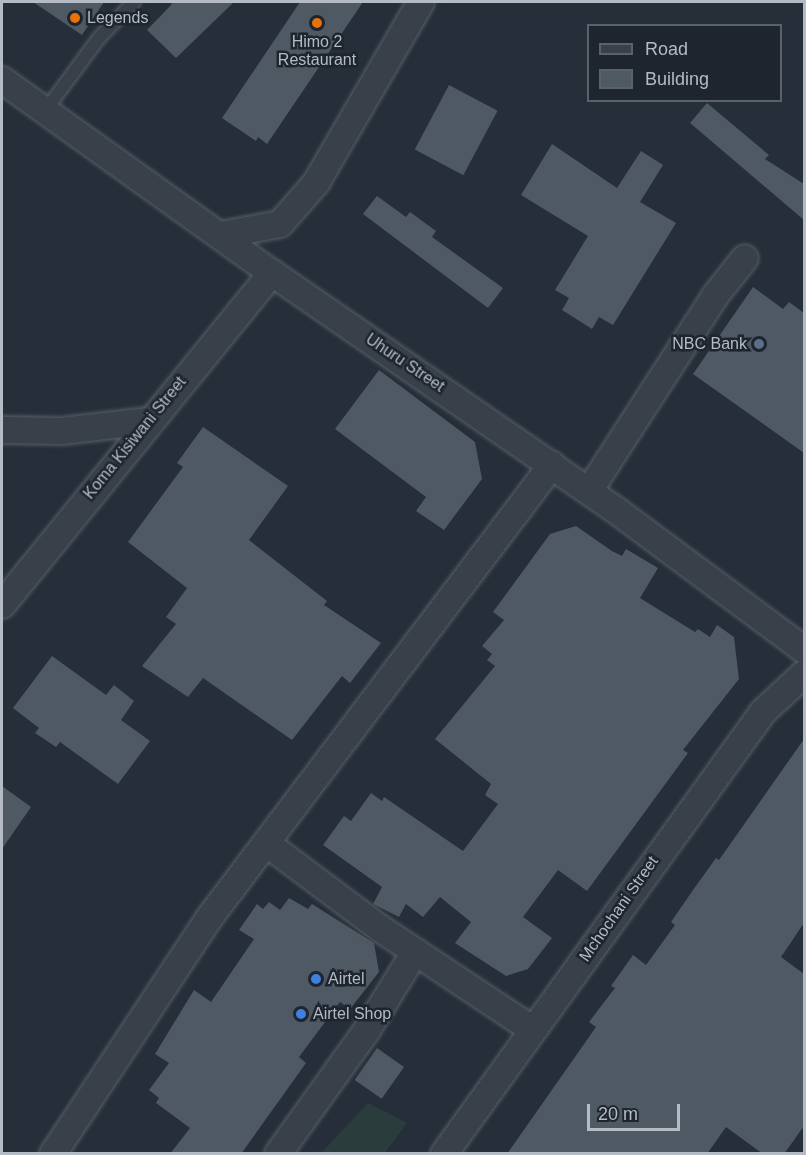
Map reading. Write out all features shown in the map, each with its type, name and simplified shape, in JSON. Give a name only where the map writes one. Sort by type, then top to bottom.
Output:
[{"type":"street","points":[[221,235],[280,224],[316,183],[421,2]]},
{"type":"street","name":"Uhuru Street","points":[[2,80],[272,273],[589,491],[804,650]]},
{"type":"street","points":[[589,491],[715,296],[745,258]]},
{"type":"street","name":"Koma Kisiwani Street","points":[[2,605],[149,421],[272,273]]},
{"type":"street","points":[[2,430],[62,431],[149,421]]},
{"type":"street","points":[[53,1154],[210,917],[552,465]]},
{"type":"street","name":"Mchochani Street","points":[[444,1154],[763,712],[804,674]]},
{"type":"street","points":[[266,843],[415,952],[533,1030]]},
{"type":"street","points":[[278,1154],[367,1030],[415,952]]},
{"type":"lane","points":[[45,111],[99,38],[134,2]]},
{"type":"shaded area","points":[[368,1103],[407,1123],[385,1153],[321,1153]]},
{"type":"building","name":"Legends","points":[[33,2],[104,2],[82,35]]},
{"type":"building","points":[[169,2],[234,2],[176,58],[147,30],[172,4]]},
{"type":"building","points":[[300,2],[363,2],[267,144],[258,137],[256,141],[222,118]]},
{"type":"building","points":[[449,85],[498,111],[463,175],[415,149]]},
{"type":"building","points":[[707,103],[769,155],[765,159],[804,184],[804,220],[690,123]]},
{"type":"building","points":[[552,144],[617,188],[641,151],[663,165],[640,202],[676,223],[613,325],[599,317],[592,329],[562,310],[569,298],[555,290],[588,236],[521,195]]},
{"type":"building","points":[[377,196],[406,217],[410,212],[436,231],[432,237],[503,288],[488,308],[363,214]]},
{"type":"building","name":"NBC Bank","points":[[753,287],[783,309],[789,302],[804,313],[804,453],[693,374]]},
{"type":"building","points":[[379,370],[475,442],[482,479],[444,530],[416,511],[426,497],[335,429]]},
{"type":"building","points":[[203,427],[288,486],[249,540],[327,601],[324,605],[381,643],[350,683],[342,676],[292,740],[203,678],[188,697],[142,666],[176,624],[166,617],[187,588],[128,542],[183,467],[177,463]]},
{"type":"building","points":[[576,526],[612,551],[622,556],[626,549],[658,568],[640,598],[695,632],[698,629],[710,637],[717,625],[734,637],[739,679],[683,750],[688,753],[587,891],[558,870],[523,917],[552,938],[528,969],[506,976],[455,943],[471,922],[440,897],[423,917],[406,904],[399,917],[373,904],[382,887],[323,845],[344,816],[351,821],[371,793],[382,801],[384,797],[463,851],[498,804],[485,795],[491,784],[435,739],[495,666],[487,660],[492,654],[482,646],[504,620],[493,612],[550,534]]},
{"type":"building","points":[[52,656],[106,695],[114,685],[134,701],[121,720],[150,741],[118,784],[60,742],[56,747],[35,733],[39,728],[13,708]]},
{"type":"building","points":[[804,739],[804,923],[781,957],[804,974],[804,1126],[784,1154],[763,1154],[726,1127],[707,1154],[507,1154],[596,1027],[589,1022],[615,988],[611,986],[633,955],[646,965],[675,925],[671,922],[693,890],[716,858],[719,860]]},
{"type":"building","points":[[2,786],[31,807],[2,849]]},
{"type":"building","points":[[289,898],[308,909],[312,904],[374,943],[379,972],[350,1009],[340,1002],[299,1057],[306,1063],[241,1154],[170,1154],[190,1128],[156,1103],[159,1098],[149,1090],[169,1063],[155,1054],[194,990],[211,1002],[254,939],[239,930],[257,904],[263,909],[269,902],[280,910]]},
{"type":"building","points":[[377,1048],[404,1067],[382,1099],[355,1080]]},
{"type":"place","name":"Legends","points":[[75,18]]},
{"type":"place","name":"Himo 2 Restaurant","points":[[317,23]]},
{"type":"place","name":"NBC Bank","points":[[759,344]]},
{"type":"place","name":"Airtel","points":[[316,979]]},
{"type":"place","name":"Airtel Shop","points":[[301,1014]]}]
